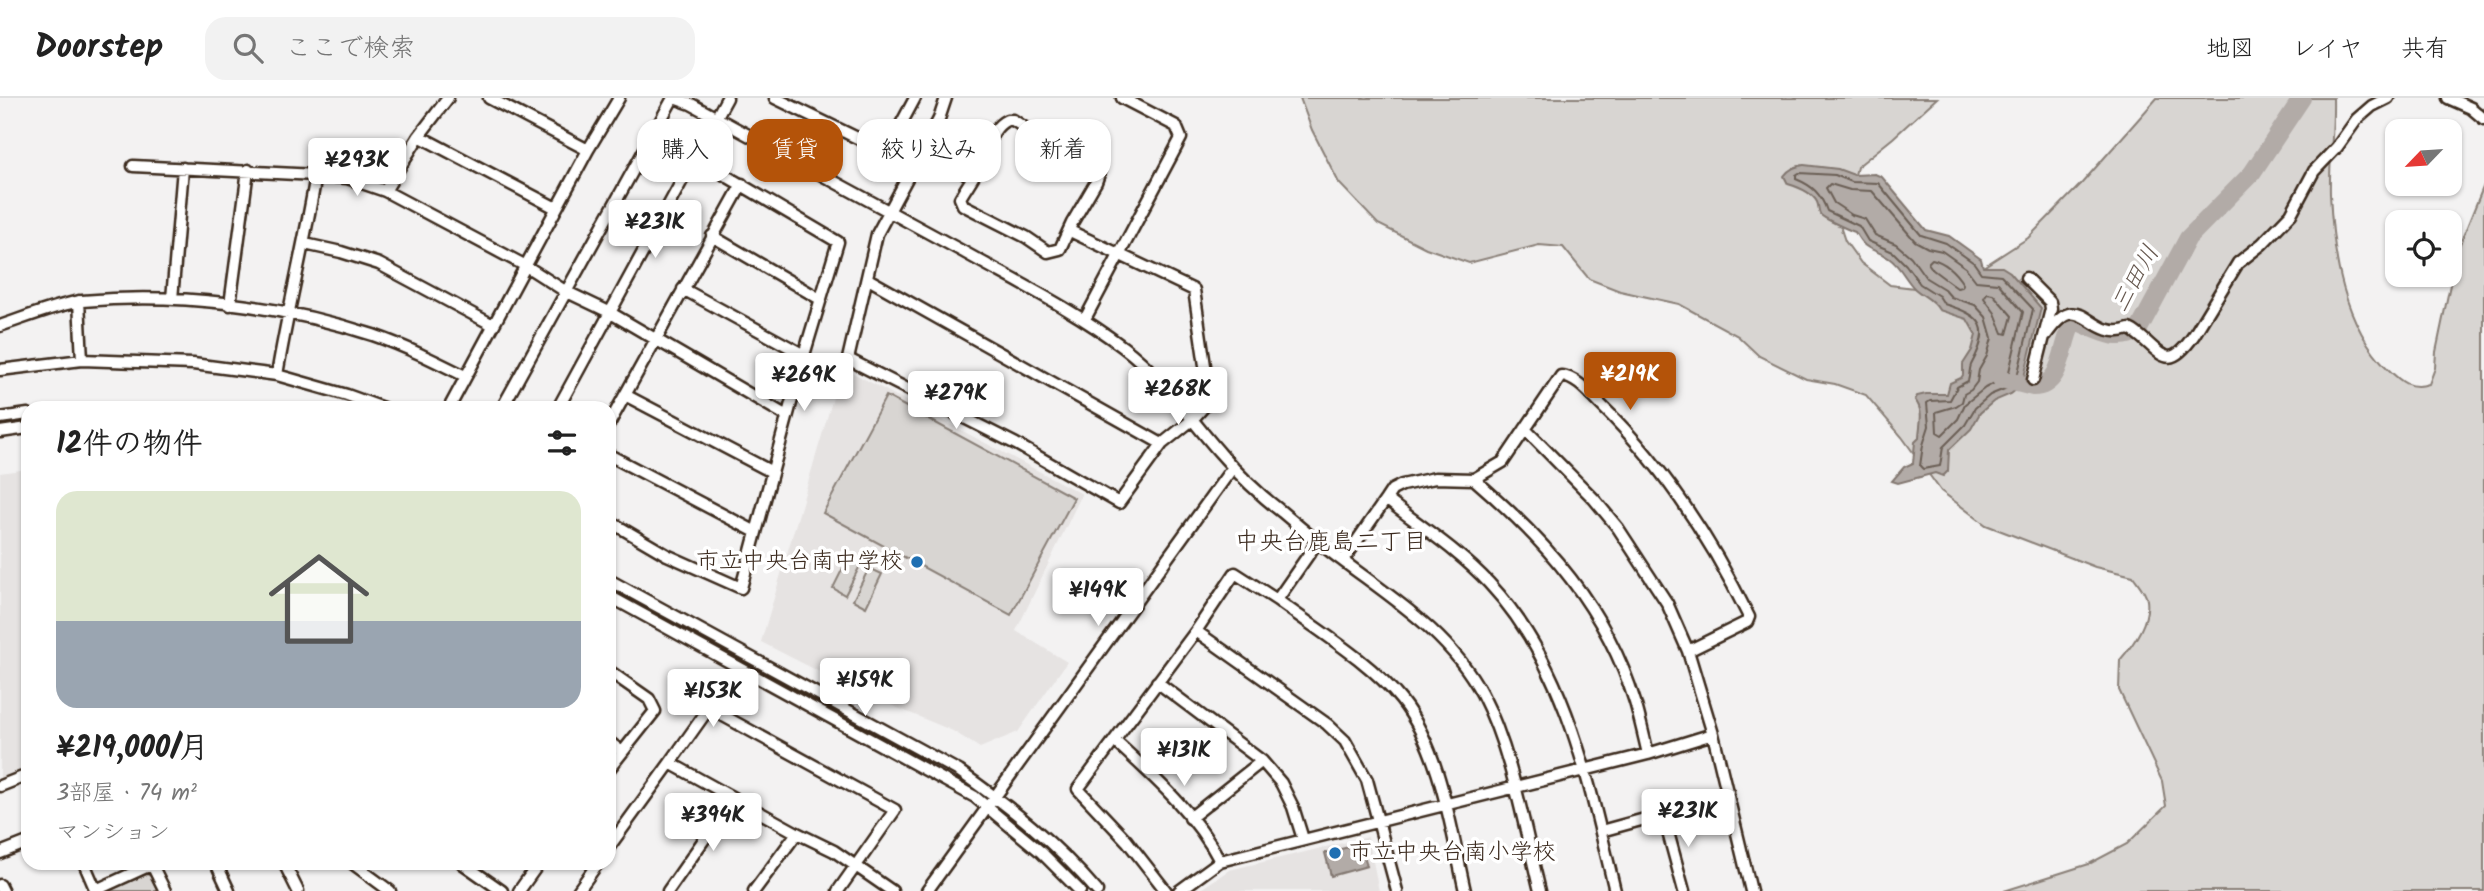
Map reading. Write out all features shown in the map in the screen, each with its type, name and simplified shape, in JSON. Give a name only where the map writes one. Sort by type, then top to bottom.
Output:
[{"type":"street","points":[[385,191],[419,136],[447,98]]},
{"type":"street","points":[[489,98],[588,150]]},
{"type":"street","points":[[452,401],[556,208],[619,98]]},
{"type":"street","points":[[506,401],[673,98],[691,104],[1085,319],[1151,371],[1233,467],[1279,510],[1425,623],[1452,650],[1481,693],[1514,786],[1540,891]]},
{"type":"street","points":[[716,118],[727,98]]},
{"type":"street","points":[[775,98],[887,152],[915,98]]},
{"type":"street","points":[[937,119],[946,98]]},
{"type":"street","points":[[1085,319],[1181,138],[1176,126],[1122,98]]},
{"type":"street","points":[[2046,335],[2055,322],[2070,313],[2077,313],[2109,331],[2119,333],[2129,329],[2163,357],[2170,358],[2188,345],[2238,263],[2262,244],[2291,214],[2314,171],[2337,147],[2357,119],[2372,106],[2388,98]]},
{"type":"street","points":[[2448,98],[2471,108],[2484,119]]},
{"type":"street","points":[[968,182],[960,198],[963,205],[1026,237],[1048,252],[1060,249],[1099,174],[1097,167],[1089,160],[1046,142],[1013,120],[1001,122]]},
{"type":"street","points":[[419,136],[556,208]]},
{"type":"street","points":[[133,166],[248,170],[347,178],[385,191],[565,291],[609,312],[787,416]]},
{"type":"street","points":[[172,299],[183,168]]},
{"type":"street","points":[[230,305],[248,170]]},
{"type":"street","points":[[277,375],[287,313],[305,244],[316,175]]},
{"type":"street","points":[[616,525],[667,555],[741,588],[804,355],[838,242],[733,179]]},
{"type":"street","points":[[562,401],[681,182]]},
{"type":"street","points":[[906,182],[877,234],[848,359],[1016,444],[1119,503],[1162,444],[1192,420],[1210,400],[1195,290],[1070,231]]},
{"type":"street","points":[[616,411],[742,184]]},
{"type":"street","points":[[712,236],[820,299]]},
{"type":"street","points":[[305,244],[379,264],[494,325]]},
{"type":"street","points":[[2026,278],[2050,302],[2051,309],[2033,380]]},
{"type":"street","points":[[868,279],[1162,444]]},
{"type":"street","points":[[682,289],[804,355]]},
{"type":"street","points":[[0,326],[79,302],[172,299],[230,305],[287,313],[375,336],[419,353],[465,376]]},
{"type":"street","points":[[79,302],[82,360]]},
{"type":"street","points":[[0,370],[82,360],[193,364],[277,375],[364,401]]},
{"type":"street","points":[[1343,561],[1392,490],[1402,485],[1435,478],[1474,479],[1503,462],[1561,376],[1567,376],[1618,421],[1658,466],[1726,570],[1749,617],[1747,622],[1688,651]]},
{"type":"street","points":[[625,395],[772,472]]},
{"type":"street","points":[[0,418],[21,415]]},
{"type":"street","points":[[0,432],[21,429]]},
{"type":"street","points":[[1525,429],[1594,499],[1618,528],[1667,603],[1688,651],[1713,734],[1751,891]]},
{"type":"street","points":[[616,459],[756,532]]},
{"type":"street","points":[[927,891],[1233,467]]},
{"type":"street","points":[[1474,479],[1511,511],[1585,596],[1616,654],[1635,702],[1648,754]]},
{"type":"street","points":[[1385,499],[1488,582],[1518,619],[1544,660],[1585,770],[1615,891]]},
{"type":"street","points":[[1276,600],[1318,541]]},
{"type":"street","points":[[1167,891],[1127,841],[1078,789],[1236,573],[1367,667],[1402,701],[1423,738],[1445,804],[1465,891]]},
{"type":"street","points":[[616,584],[959,771],[1047,838],[1097,891]]},
{"type":"street","points":[[616,600],[898,753],[988,806],[1041,852],[1080,891]]},
{"type":"street","points":[[1196,631],[1327,724],[1345,741],[1367,780],[1397,891]]},
{"type":"street","points":[[616,676],[649,699],[655,711],[616,760]]},
{"type":"street","points":[[1157,682],[1262,761],[1281,783],[1293,807],[1303,839]]},
{"type":"street","points":[[616,837],[709,708],[894,810],[838,891]]},
{"type":"street","points":[[1179,891],[1220,861],[1648,754],[1713,734]]},
{"type":"street","points":[[1115,741],[1149,772],[1191,818],[1210,841],[1220,861]]},
{"type":"street","points":[[616,747],[622,752]]},
{"type":"street","points":[[1191,818],[1262,761]]},
{"type":"street","points":[[670,763],[857,865],[892,891]]},
{"type":"street","points":[[0,786],[21,778]]},
{"type":"street","points":[[1601,831],[1728,792]]},
{"type":"street","points":[[668,891],[733,798]]},
{"type":"street","points":[[1663,814],[1684,891]]},
{"type":"street","points":[[754,891],[797,834]]},
{"type":"street","points":[[0,853],[21,845]]},
{"type":"street","points":[[87,870],[96,891],[141,870]]},
{"type":"street","points":[[156,870],[165,891]]},
{"type":"street","points":[[219,870],[229,891]]},
{"type":"street","points":[[288,870],[298,891]]},
{"type":"street","points":[[362,870],[390,891]]},
{"type":"street","points":[[471,870],[502,891]]},
{"type":"street","points":[[519,891],[534,870]]},
{"type":"street","points":[[578,891],[593,870]]},
{"type":"street","points":[[0,885],[3,891]]},
{"type":"shaded area","points":[[1300,98],[1937,98],[1857,167],[1841,229],[1845,241],[1861,263],[1890,285],[1914,288],[1969,276],[2028,238],[2082,183],[2157,98],[2333,98],[2330,194],[2334,241],[2343,288],[2360,331],[2373,351],[2397,378],[2416,386],[2429,384],[2435,368],[2450,287],[2462,287],[2462,239],[2484,185],[2484,891],[2004,891],[2089,864],[2127,844],[2166,806],[2162,781],[2119,690],[2120,660],[2140,632],[2147,608],[2145,594],[2133,576],[2095,567],[1986,525],[1941,491],[1902,437],[1866,395],[1835,384],[1806,379],[1759,356],[1738,336],[1679,304],[1620,291],[1589,279],[1563,247],[1539,245],[1469,263],[1426,248],[1378,224],[1339,183],[1312,130]]},
{"type":"shaded area","name":"市立中央台南中学校","points":[[853,373],[1082,494],[1016,631],[1067,662],[1018,732],[980,748],[953,731],[855,690],[761,642],[835,391],[847,397]]},
{"type":"shaded area","points":[[886,396],[1074,498],[1011,615],[823,513]]},
{"type":"shaded area","points":[[21,470],[21,773],[3,782],[0,777],[0,473]]},
{"type":"shaded area","points":[[848,558],[861,564],[845,595],[833,588]]},
{"type":"shaded area","points":[[869,568],[882,574],[866,607],[853,600]]},
{"type":"shaded area","name":"市立中央台南小学校","points":[[1368,837],[1379,891],[1198,891],[1229,870]]},
{"type":"shaded area","points":[[147,874],[151,876],[158,891],[108,891]]},
{"type":"water","points":[[1804,165],[1838,169],[1854,175],[1875,174],[1882,177],[1926,230],[1949,236],[1981,259],[1983,267],[2002,267],[2010,272],[2041,308],[2022,385],[2011,394],[1994,401],[1980,413],[1971,429],[1949,450],[1948,471],[1943,476],[1935,473],[1898,483],[1892,481],[1904,467],[1913,463],[1921,419],[1915,400],[1917,396],[1947,394],[1950,383],[1963,375],[1963,364],[1972,350],[1976,335],[1967,319],[1939,310],[1915,289],[1894,262],[1867,247],[1855,232],[1822,216],[1812,195],[1788,184],[1784,176],[1786,173]]},
{"type":"water","points":[[1361,844],[1367,866],[1331,876],[1325,853]]},
{"type":"waterway","name":"三田川","points":[[2001,379],[2033,387],[2051,380],[2073,323],[2078,322],[2116,336],[2132,334],[2139,329],[2188,238],[2252,173],[2302,98]]},
{"type":"place","name":"市立中央台南中学校","points":[[917,562]]},
{"type":"place","name":"市立中央台南小学校","points":[[1335,853]]},
{"type":"district","name":"中央台鹿島二丁目","points":[[1331,542]]}]
